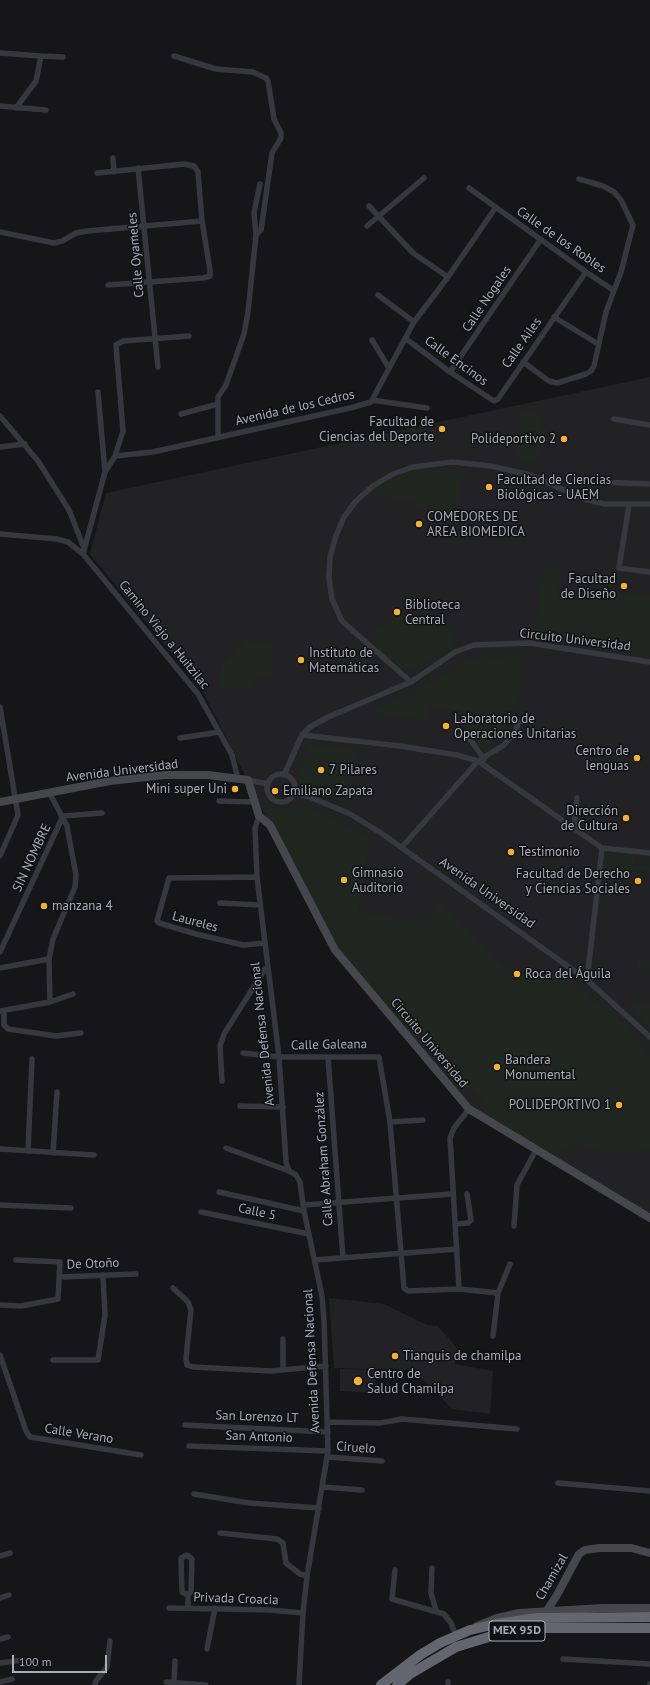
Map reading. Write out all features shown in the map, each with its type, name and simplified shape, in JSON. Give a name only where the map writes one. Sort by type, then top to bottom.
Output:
[{"type":"highway","name":"MEX 95D","points":[[381,1685],[420,1655],[470,1630],[496,1624],[537,1618],[650,1617]]},
{"type":"highway","name":"MEX 95D","points":[[397,1685],[410,1674],[456,1647],[505,1632],[533,1628],[650,1628]]},
{"type":"street","points":[[0,53],[63,56]]},
{"type":"street","points":[[16,108],[36,81],[42,56]]},
{"type":"street","points":[[174,56],[216,69],[253,72],[266,78],[268,81],[274,119],[281,133],[281,138],[272,153],[260,230],[256,235]]},
{"type":"street","points":[[0,106],[46,110]]},
{"type":"street","points":[[112,158],[114,172]]},
{"type":"street","points":[[96,173],[184,164],[194,166],[198,172],[202,221],[210,270],[210,276],[203,278],[108,285]]},
{"type":"street","name":"Calle Oyameles","points":[[138,168],[158,367]]},
{"type":"street","points":[[367,226],[424,178]]},
{"type":"street","points":[[523,362],[549,381],[557,383],[566,382],[591,371],[594,366],[606,312],[621,272],[633,225],[621,200],[614,192],[603,186],[580,179]]},
{"type":"street","points":[[218,437],[218,397],[226,385],[244,334],[248,312],[256,235],[254,212],[260,184]]},
{"type":"street","name":"Calle de los Robles","points":[[469,188],[613,290]]},
{"type":"street","points":[[369,206],[396,237],[420,258],[448,277]]},
{"type":"street","name":"Avenida de los Cedros","points":[[114,456],[153,452],[368,403],[372,400],[414,322],[448,277],[496,208]]},
{"type":"street","points":[[0,232],[42,242],[62,242],[76,233],[144,225],[202,221]]},
{"type":"street","name":"Calle Nogales","points":[[450,372],[541,239]]},
{"type":"street","name":"Calle Ailes","points":[[494,401],[586,272]]},
{"type":"street","points":[[378,295],[414,322]]},
{"type":"street","name":"Calle Ailes","points":[[554,317],[598,344]]},
{"type":"street","points":[[84,551],[105,472],[121,441],[124,427],[116,345],[123,341],[189,336]]},
{"type":"street","name":"Calle Encinos","points":[[405,338],[450,372],[494,401]]},
{"type":"street","points":[[372,340],[389,368]]},
{"type":"street","points":[[98,392],[105,472]]},
{"type":"street","points":[[372,400],[427,408]]},
{"type":"street","points":[[181,414],[218,404]]},
{"type":"street","points":[[0,416],[38,461],[69,510],[84,551]]},
{"type":"street","points":[[614,419],[650,425]]},
{"type":"street","points":[[0,447],[25,444]]},
{"type":"street","points":[[411,682],[342,621],[332,599],[328,578],[330,557],[336,536],[344,517],[356,501],[373,486],[393,474],[413,467],[452,462],[492,466],[530,475],[591,501],[604,504],[650,504]]},
{"type":"street","points":[[598,482],[650,484]]},
{"type":"street","points":[[629,505],[619,568],[650,572]]},
{"type":"street","points":[[0,534],[57,539],[68,542],[84,551]]},
{"type":"street","name":"Camino Viejo a Huitzilac","points":[[84,551],[190,682],[232,755],[238,779]]},
{"type":"street","name":"Circuito Universidad","points":[[284,775],[302,735],[310,727],[328,717],[411,682],[455,652],[474,645],[529,643],[650,662]]},
{"type":"street","points":[[0,707],[14,800],[18,815],[0,856]]},
{"type":"street","points":[[402,847],[481,760],[504,745],[515,732],[519,721]]},
{"type":"street","points":[[180,738],[218,732]]},
{"type":"street","points":[[302,735],[400,746],[481,760],[602,848],[650,853]]},
{"type":"street","points":[[469,738],[481,760]]},
{"type":"street","name":"Avenida Universidad","points":[[0,802],[110,781],[165,775],[208,775],[248,780]]},
{"type":"street","points":[[284,775],[292,780],[294,784],[294,793],[288,800],[280,802],[271,798],[268,784],[274,777],[284,775]]},
{"type":"street","points":[[259,816],[248,780],[268,784]]},
{"type":"street","name":"SIN NOMBRE","points":[[49,792],[67,826],[76,875],[74,887],[53,939],[49,959],[50,1002]]},
{"type":"street","name":"Avenida Universidad","points":[[294,793],[310,797],[350,814],[402,847],[587,980],[650,1037]]},
{"type":"street","points":[[574,827],[577,798]]},
{"type":"street","points":[[219,801],[254,802]]},
{"type":"street","name":"SIN NOMBRE","points":[[63,816],[102,813]]},
{"type":"street","name":"SIN NOMBRE","points":[[0,952],[63,816]]},
{"type":"street","name":"Circuito Universidad","points":[[259,816],[270,826],[335,950],[469,1109],[650,1218]]},
{"type":"street","name":"Avenida Defensa Nacional","points":[[259,816],[255,828],[260,905],[279,1057],[286,1162],[289,1171],[299,1178],[322,1296],[326,1366],[328,1454],[302,1613],[299,1685]]},
{"type":"street","points":[[587,980],[602,848]]},
{"type":"street","name":"Laureles","points":[[258,877],[169,878],[157,921],[158,923],[196,934],[243,945],[265,943]]},
{"type":"street","points":[[220,903],[260,905]]},
{"type":"street","points":[[0,968],[49,959]]},
{"type":"street","points":[[222,1082],[220,1046],[224,1034],[265,969]]},
{"type":"street","points":[[73,994],[50,1002],[2,1011],[4,1026],[8,1029],[56,1036],[81,1033]]},
{"type":"street","name":"Calle Galeana","points":[[243,1053],[279,1057],[379,1056],[390,1122]]},
{"type":"street","name":"Calle Abraham González","points":[[328,1057],[343,1258]]},
{"type":"street","points":[[28,1151],[32,1059]]},
{"type":"street","points":[[53,1153],[57,1092]]},
{"type":"street","points":[[240,1106],[283,1107]]},
{"type":"street","points":[[459,1289],[452,1194],[451,1132],[469,1109]]},
{"type":"street","points":[[424,1120],[390,1122],[405,1289],[408,1291],[459,1289],[498,1293]]},
{"type":"street","points":[[226,1148],[289,1171]]},
{"type":"street","points":[[0,1150],[94,1154]]},
{"type":"street","points":[[514,1226],[517,1185],[536,1150]]},
{"type":"street","points":[[219,1192],[304,1208],[338,1202],[452,1194]]},
{"type":"street","points":[[455,1224],[468,1223],[472,1220],[467,1194]]},
{"type":"street","points":[[0,1205],[71,1208]]},
{"type":"street","name":"Calle 5","points":[[201,1212],[309,1234]]},
{"type":"street","points":[[315,1260],[457,1249]]},
{"type":"street","points":[[16,1260],[60,1262],[60,1277]]},
{"type":"street","points":[[493,1336],[498,1293],[510,1264]]},
{"type":"street","name":"De Otoño","points":[[0,1305],[22,1306],[58,1299],[60,1277],[136,1274]]},
{"type":"street","points":[[53,1360],[98,1360],[105,1315],[103,1275]]},
{"type":"street","points":[[173,1288],[188,1302],[192,1310],[186,1358],[188,1365],[194,1367],[271,1371],[326,1366]]},
{"type":"street","points":[[283,1339],[283,1370]]},
{"type":"street","name":"Calle Verano","points":[[0,1355],[26,1431],[30,1436],[141,1455]]},
{"type":"street","points":[[328,1422],[380,1423],[402,1419],[517,1429]]},
{"type":"street","name":"San Lorenzo LT","points":[[185,1425],[328,1432]]},
{"type":"street","name":"San Antonio","points":[[189,1446],[328,1454]]},
{"type":"street","name":"Ciruelo","points":[[328,1454],[382,1461]]},
{"type":"street","points":[[558,1483],[650,1490]]},
{"type":"street","points":[[323,1487],[362,1490]]},
{"type":"street","points":[[194,1494],[249,1503],[319,1508]]},
{"type":"street","points":[[220,1533],[277,1539],[283,1543],[286,1563],[300,1574],[307,1576]]},
{"type":"street","name":"Chamizal","points":[[546,1612],[579,1554],[585,1550],[599,1548],[631,1548],[650,1553]]},
{"type":"street","points":[[0,1556],[10,1553]]},
{"type":"street","points":[[188,1595],[182,1592],[181,1558],[187,1555],[192,1559],[192,1592],[188,1595],[188,1608]]},
{"type":"street","points":[[432,1568],[431,1593],[436,1610]]},
{"type":"street","points":[[395,1570],[392,1598],[436,1610],[444,1614],[451,1623],[456,1636]]},
{"type":"street","points":[[0,1598],[9,1596]]},
{"type":"street","name":"Privada Croacia","points":[[169,1608],[270,1610],[302,1613]]},
{"type":"street","points":[[207,1649],[215,1608]]},
{"type":"street","points":[[470,1630],[486,1621],[519,1613],[602,1608],[650,1608]]},
{"type":"street","points":[[0,1639],[8,1637]]},
{"type":"street","points":[[95,1685],[96,1681],[102,1676],[107,1667],[110,1641]]},
{"type":"street","points":[[563,1659],[650,1664]]},
{"type":"street","points":[[0,1663],[23,1660]]},
{"type":"street","points":[[174,1683],[175,1661]]},
{"type":"street","points":[[0,1682],[12,1679]]},
{"type":"street","points":[[166,1682],[206,1685]]},
{"type":"shaded area","points":[[650,377],[650,1214],[472,1109],[340,953],[265,815],[202,690],[90,554],[106,493]]},
{"type":"shaded area","points":[[521,411],[544,415],[537,461],[514,458]]},
{"type":"shaded area","points":[[465,468],[456,515],[414,507],[415,502],[372,495],[395,478],[420,469]]},
{"type":"shaded area","points":[[545,566],[561,568],[558,597],[589,601],[591,590],[650,596],[650,658],[533,636]]},
{"type":"shaded area","points":[[424,607],[442,619],[457,644],[410,672],[383,656],[365,639],[380,626],[387,626],[396,614],[419,614]]},
{"type":"shaded area","points":[[247,641],[274,643],[272,676],[260,676],[248,689],[221,687],[222,665]]},
{"type":"shaded area","points":[[484,654],[491,661],[499,660],[505,655],[522,658],[521,686],[506,732],[484,753],[472,731],[465,731],[468,712],[429,707],[427,721],[377,714],[377,709],[415,692],[460,664]]},
{"type":"shaded area","points":[[309,744],[355,750],[349,803],[310,788],[303,783],[299,772]]},
{"type":"shaded area","points":[[260,803],[273,808],[295,804],[305,807],[343,823],[370,840],[358,912],[427,922],[439,904],[501,965],[558,973],[625,1025],[650,1057],[650,1149],[623,1155],[574,1145],[557,1153],[543,1151],[495,1121],[476,1092],[453,1080],[441,1068],[424,1038],[404,1030],[343,953],[317,913]]},
{"type":"shaded area","points":[[604,850],[635,854],[634,864],[650,866],[650,873],[627,870],[625,881],[605,878],[606,873],[601,872]]},
{"type":"shaded area","points":[[638,959],[650,960],[650,970],[637,969]]},
{"type":"shaded area","points":[[630,1000],[650,1003],[650,1028],[629,1006]]},
{"type":"shaded area","name":"Tianguis de chamilpa","points":[[329,1298],[384,1304],[427,1325],[438,1326],[457,1348],[455,1364],[493,1371],[490,1414],[452,1409],[414,1370],[334,1368]]},
{"type":"shaded area","name":"Centro de Salud Chamilpa","points":[[340,1369],[377,1370],[375,1393],[340,1391]]},
{"type":"place","name":"Facultad de Ciencias del Deporte","points":[[442,429]]},
{"type":"place","name":"Polideportivo 2","points":[[564,439]]},
{"type":"place","name":"Facultad de Ciencias Biológicas - UAEM","points":[[489,487]]},
{"type":"place","name":"COMEDORES DE AREA BIOMEDICA","points":[[419,524]]},
{"type":"place","name":"Facultad de Diseño","points":[[624,586]]},
{"type":"place","name":"Biblioteca Central","points":[[397,612]]},
{"type":"place","name":"Instituto de Matemáticas","points":[[301,660]]},
{"type":"place","name":"Laboratorio de Operaciones Unitarias","points":[[446,726]]},
{"type":"place","name":"Centro de lenguas","points":[[637,758]]},
{"type":"place","name":"7 Pilares","points":[[321,770]]},
{"type":"place","name":"Mini super Uni","points":[[235,789]]},
{"type":"place","name":"Emiliano Zapata","points":[[275,791]]},
{"type":"place","name":"Dirección de Cultura","points":[[626,818]]},
{"type":"place","name":"Testimonio","points":[[511,852]]},
{"type":"place","name":"Gimnasio Auditorio","points":[[344,880]]},
{"type":"place","name":"Facultad de Derecho y Ciencias Sociales","points":[[638,881]]},
{"type":"place","name":"manzana 4","points":[[44,906]]},
{"type":"place","name":"Roca del Águila","points":[[517,974]]},
{"type":"place","name":"Bandera Monumental","points":[[497,1067]]},
{"type":"place","name":"POLIDEPORTIVO 1","points":[[619,1105]]},
{"type":"place","name":"Tianguis de chamilpa","points":[[395,1356]]},
{"type":"place","name":"Centro de Salud Chamilpa","points":[[358,1381]]}]
